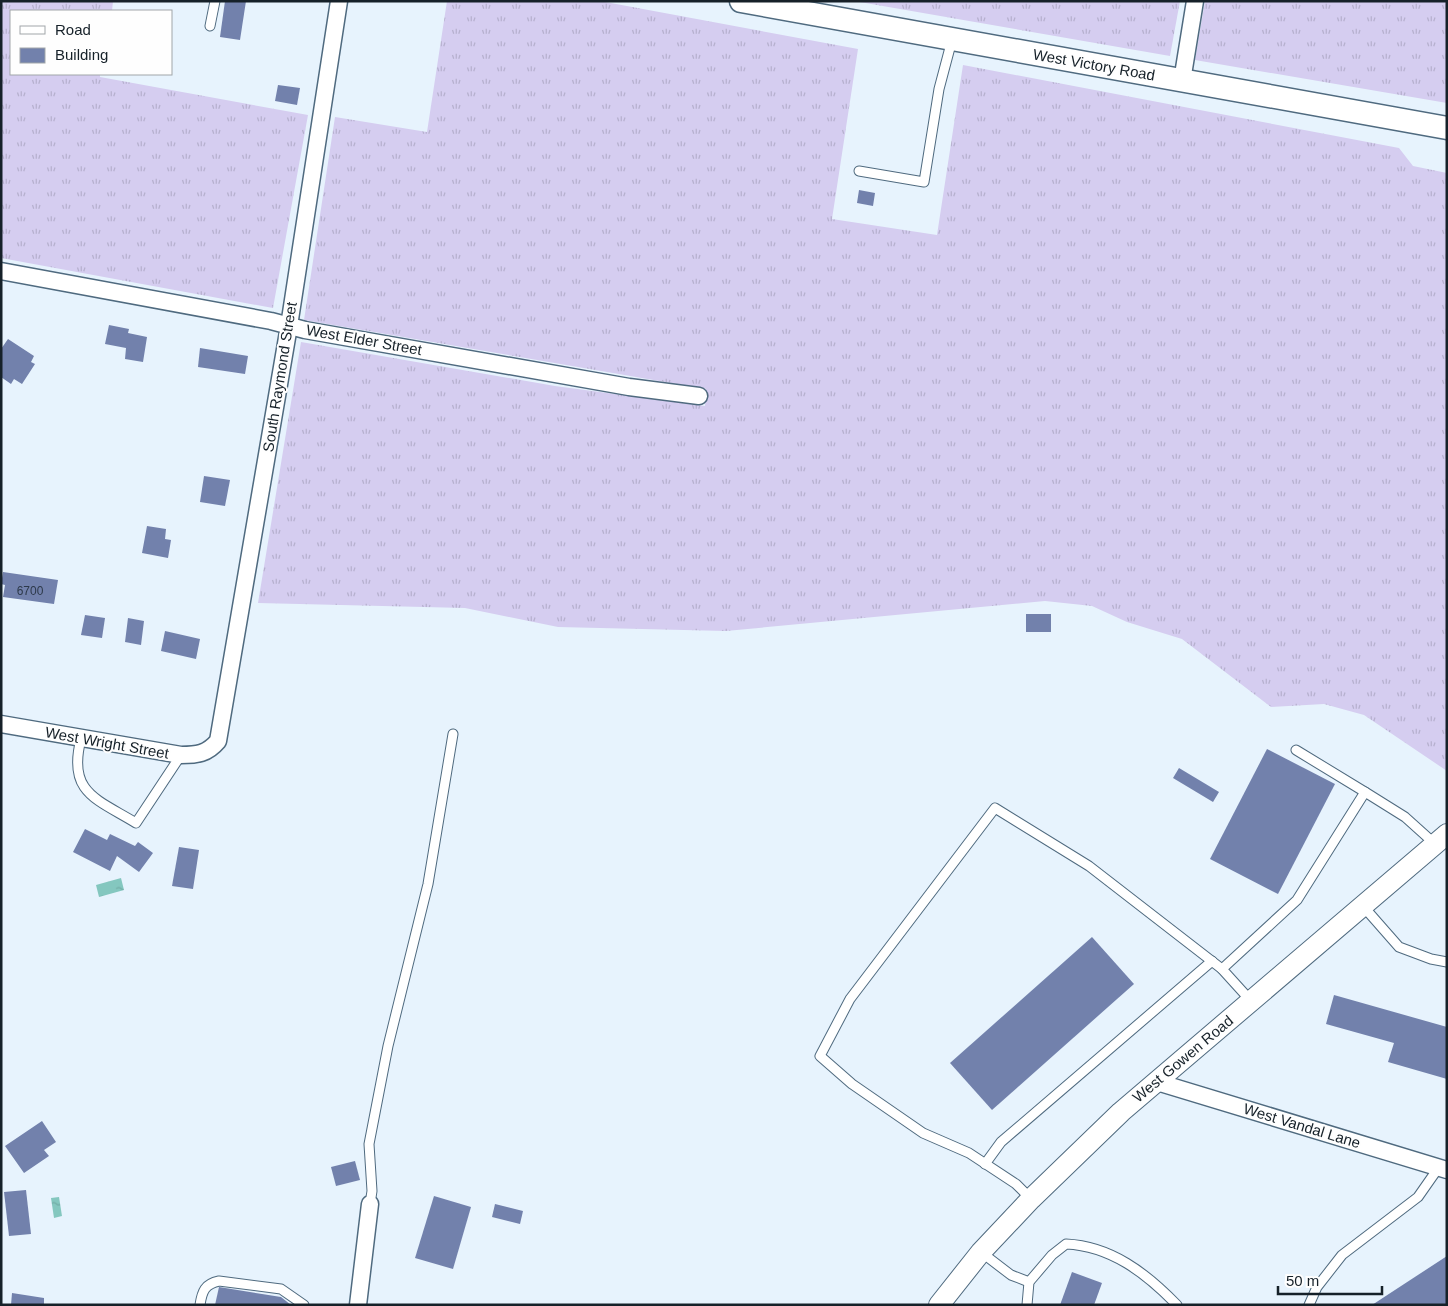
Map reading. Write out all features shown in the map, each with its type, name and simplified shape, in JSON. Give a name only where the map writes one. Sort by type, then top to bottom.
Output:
[{"type":"main road","name":"West Victory Road","points":[[741,1],[777,4],[952,40],[1447,128]]},
{"type":"street","name":"South Raymond Street","points":[[212,749],[221,734],[289,326],[339,1]]},
{"type":"street","points":[[1182,80],[1195,1]]},
{"type":"street","name":"West Elder Street","points":[[1,271],[289,326],[629,387],[699,396]]},
{"type":"street","name":"West Wright Street","points":[[1,724],[181,755],[199,755],[212,749]]},
{"type":"street","name":"West Gowen Road","points":[[939,1305],[981,1252],[1031,1199],[1121,1112],[1441,839]]},
{"type":"street","name":"West Vandal Lane","points":[[1156,1082],[1443,1168]]},
{"type":"street","points":[[358,1305],[370,1204]]},
{"type":"lane","points":[[210,26],[215,1]]},
{"type":"lane","points":[[859,171],[924,182],[939,89],[952,40]]},
{"type":"lane","points":[[370,1204],[372,1191],[369,1144],[388,1046],[428,884],[453,734]]},
{"type":"lane","points":[[81,739],[76,757],[78,774],[87,793],[136,823],[181,755]]},
{"type":"lane","points":[[1296,750],[1441,839]]},
{"type":"lane","points":[[1222,968],[1297,900],[1365,792]]},
{"type":"lane","points":[[1031,1199],[1016,1184],[968,1153],[923,1133],[852,1084],[820,1056],[850,1000],[995,808],[1089,866],[1222,968],[1251,1002]]},
{"type":"lane","points":[[1363,906],[1399,947],[1431,959],[1447,962]]},
{"type":"lane","points":[[985,1164],[1001,1142],[1212,961]]},
{"type":"lane","points":[[1309,1305],[1317,1287],[1342,1255],[1418,1197],[1443,1168]]},
{"type":"lane","points":[[1027,1305],[1029,1282],[1052,1255],[1066,1244],[1084,1245],[1124,1260],[1155,1282],[1177,1305]]},
{"type":"lane","points":[[981,1252],[1011,1275],[1029,1282]]},
{"type":"lane","points":[[200,1305],[202,1291],[209,1283],[219,1281],[281,1290],[304,1305]]},
{"type":"green space","points":[[1,1],[113,1],[112,10],[10,10],[10,75],[100,75],[100,77],[308,115],[273,308],[1,258]]},
{"type":"green space","points":[[447,1],[600,1],[858,49],[832,219],[937,235],[963,65],[1399,148],[1413,166],[1447,173],[1447,771],[1364,715],[1324,704],[1271,707],[1182,639],[1127,622],[1092,606],[1045,601],[726,631],[558,627],[465,608],[258,603],[301,342],[555,386],[705,406],[706,389],[304,320],[335,117],[427,132]]},
{"type":"green space","points":[[854,1],[1180,1],[1170,56]]},
{"type":"green space","points":[[1205,1],[1447,1],[1447,103],[1195,60]]},
{"type":"water","points":[[121,878],[124,890],[99,897],[96,885]]},
{"type":"water","points":[[59,1197],[62,1216],[54,1218],[51,1198]]},
{"type":"building","points":[[225,1],[246,1],[240,40],[220,37]]},
{"type":"building","points":[[278,85],[300,88],[297,105],[275,101]]},
{"type":"building","points":[[859,190],[875,193],[873,206],[857,203]]},
{"type":"building","points":[[109,325],[129,329],[128,333],[147,337],[143,362],[125,359],[126,348],[105,344]]},
{"type":"building","points":[[8,339],[34,356],[31,362],[35,364],[22,384],[14,379],[11,384],[1,377],[1,349]]},
{"type":"building","points":[[200,348],[248,356],[245,374],[198,367]]},
{"type":"building","points":[[204,476],[230,480],[225,506],[200,502]]},
{"type":"building","points":[[147,526],[166,529],[165,539],[171,540],[168,558],[142,553]]},
{"type":"building","points":[[3,572],[58,580],[54,604],[3,597],[5,585],[1,584]]},
{"type":"building","points":[[1026,614],[1051,614],[1051,632],[1026,632]]},
{"type":"building","points":[[85,615],[105,618],[102,638],[81,635]]},
{"type":"building","points":[[128,618],[144,621],[141,645],[125,642]]},
{"type":"building","points":[[165,631],[200,639],[196,659],[161,651]]},
{"type":"building","points":[[1267,749],[1335,784],[1278,894],[1210,859]]},
{"type":"building","points":[[1179,768],[1219,792],[1213,802],[1173,778]]},
{"type":"building","points":[[85,829],[107,840],[110,834],[135,846],[138,842],[153,853],[139,872],[117,856],[110,871],[73,852]]},
{"type":"building","points":[[179,847],[199,850],[193,889],[172,886]]},
{"type":"building","points":[[1092,937],[1134,984],[992,1110],[950,1063]]},
{"type":"building","points":[[1334,995],[1447,1027],[1447,1079],[1388,1062],[1394,1043],[1326,1024]]},
{"type":"building","points":[[42,1121],[56,1142],[44,1150],[49,1156],[24,1173],[5,1146]]},
{"type":"building","points":[[355,1161],[360,1180],[336,1186],[331,1167]]},
{"type":"building","points":[[26,1190],[31,1234],[9,1236],[4,1192]]},
{"type":"building","points":[[434,1196],[471,1207],[453,1269],[415,1258]]},
{"type":"building","points":[[495,1204],[523,1211],[520,1224],[492,1217]]},
{"type":"building","points":[[1447,1256],[1447,1305],[1372,1305]]},
{"type":"building","points":[[1072,1272],[1102,1283],[1094,1305],[1060,1305]]},
{"type":"building","points":[[219,1287],[281,1297],[291,1305],[215,1305]]},
{"type":"building","points":[[12,1293],[44,1298],[44,1305],[11,1305]]}]
